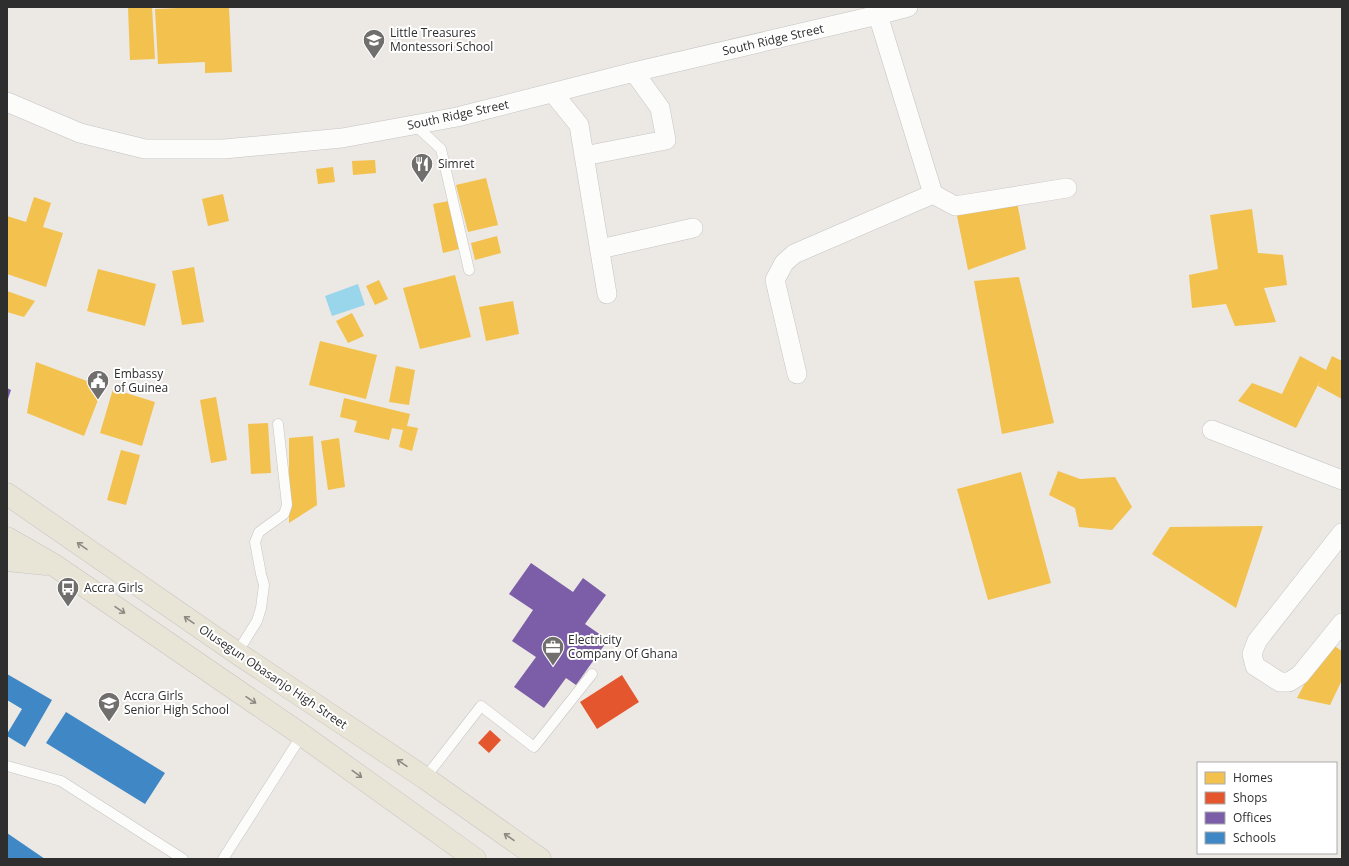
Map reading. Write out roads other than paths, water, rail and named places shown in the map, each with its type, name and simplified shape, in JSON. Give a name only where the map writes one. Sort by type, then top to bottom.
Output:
[{"type":"main road","name":"Olusegun Obasanjo High Street","points":[[7,494],[237,653],[425,778],[540,859]]},
{"type":"main road","points":[[7,538],[54,565],[302,735],[475,859]]},
{"type":"main road","points":[[7,560],[54,565]]},
{"type":"street","name":"South Ridge Street","points":[[7,102],[80,133],[145,150],[224,149],[342,138],[457,117],[634,72],[847,15],[878,15],[908,7]]},
{"type":"street","points":[[878,15],[933,194],[955,206],[1067,188]]},
{"type":"street","points":[[584,156],[666,140],[660,108],[634,72]]},
{"type":"street","points":[[553,93],[579,125],[607,294]]},
{"type":"street","points":[[796,374],[775,280],[784,264],[794,254],[933,194]]},
{"type":"street","points":[[600,249],[693,228]]},
{"type":"street","points":[[1212,430],[1342,480]]},
{"type":"street","points":[[1342,533],[1257,641],[1252,654],[1255,666],[1280,682],[1289,682],[1300,675],[1342,622]]},
{"type":"lane","points":[[415,125],[441,149],[469,270]]},
{"type":"lane","points":[[237,653],[257,621],[261,608],[264,585],[255,542],[259,532],[284,514],[287,504],[278,424]]},
{"type":"lane","points":[[425,778],[481,706],[534,747],[592,674]]},
{"type":"lane","points":[[224,859],[302,735]]},
{"type":"lane","points":[[7,766],[61,781],[183,859]]},
{"type":"water","points":[[358,284],[365,305],[332,316],[325,296]]},
{"type":"place","name":"Little Treasures Montessori School","points":[[374,60]]},
{"type":"place","name":"Simret","points":[[422,184]]},
{"type":"place","name":"Embassy of Guinea","points":[[98,400]]},
{"type":"place","name":"Accra Girls","points":[[68,608]]},
{"type":"place","name":"Electricity Company Of Ghana","points":[[553,666]]},
{"type":"place","name":"Accra Girls Senior High School","points":[[109,722]]}]
